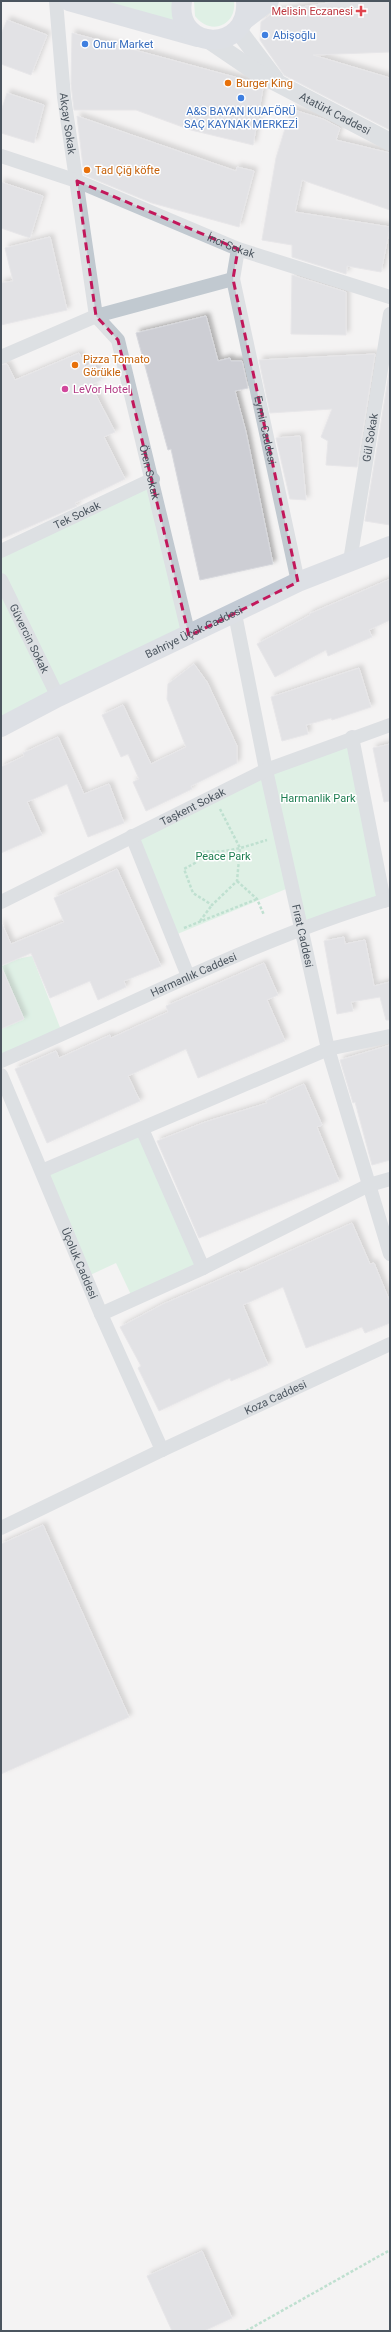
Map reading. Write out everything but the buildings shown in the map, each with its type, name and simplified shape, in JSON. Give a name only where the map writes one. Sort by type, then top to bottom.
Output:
[{"type":"main road","points":[[69,1],[204,38],[220,40],[243,17],[269,1]]},
{"type":"main road","points":[[182,1],[181,12],[184,22],[204,38]]},
{"type":"main road","name":"Bahriye Üçok Caddesi","points":[[1,727],[58,697],[235,614],[298,582],[390,546]]},
{"type":"street","name":"Akçay Sokak","points":[[56,1],[64,97],[96,316]]},
{"type":"street","points":[[243,17],[280,85]]},
{"type":"street","name":"Atatürk Caddesi","points":[[204,38],[256,72],[390,142]]},
{"type":"street","name":"İnci Sokak","points":[[1,156],[77,181],[238,249],[390,297]]},
{"type":"street","name":"Eymir Caddesi","points":[[238,249],[232,279],[298,582]]},
{"type":"street","points":[[1,357],[96,316],[232,279]]},
{"type":"street","name":"Gül Sokak","points":[[350,561],[390,314]]},
{"type":"street","name":"Ören Sokak","points":[[96,316],[118,340],[153,479],[189,636]]},
{"type":"street","name":"Tek Sokak","points":[[1,551],[153,479]]},
{"type":"street","name":"Güvercin Sokak","points":[[1,580],[58,697]]},
{"type":"street","name":"Fırat Caddesi","points":[[235,614],[266,770],[328,1049],[390,1254]]},
{"type":"street","name":"Taşkent Sokak","points":[[1,902],[213,794],[266,770],[352,737],[390,725]]},
{"type":"street","points":[[352,737],[387,900]]},
{"type":"street","points":[[132,836],[188,976]]},
{"type":"street","name":"Harmanlık Caddesi","points":[[1,1061],[188,976],[300,928],[387,900]]},
{"type":"street","points":[[42,1171],[328,1049],[390,1036]]},
{"type":"street","name":"Üçoluk Caddesi","points":[[1,1074],[101,1314],[162,1450]]},
{"type":"street","points":[[142,1128],[203,1268]]},
{"type":"street","points":[[101,1314],[203,1268],[369,1185],[390,1179]]},
{"type":"street","name":"Koza Caddesi","points":[[1,1528],[162,1450],[390,1344]]},
{"type":"path","points":[[213,794],[240,848],[237,881],[212,905],[199,922],[256,899]]},
{"type":"path","points":[[212,905],[193,893],[184,868],[196,863],[198,856],[205,851],[216,852],[240,848],[281,836]]},
{"type":"path","points":[[237,881],[256,899],[264,915]]},
{"type":"path","points":[[246,2331],[390,2250]]},
{"type":"highlighted area","points":[[77,181],[238,249],[233,279],[298,582],[189,636],[118,340],[96,316]]},
{"type":"green space","points":[[69,1],[182,1],[181,24]]},
{"type":"green space","points":[[194,1],[234,1],[234,10],[227,22],[215,27],[208,26],[195,16]]},
{"type":"green space","points":[[153,479],[189,636],[1,727],[1,551]]},
{"type":"green space","name":"Harmanlik Park","points":[[349,742],[381,898],[304,924],[270,771]]},
{"type":"green space","name":"Peace Park","points":[[263,775],[286,889],[175,935],[136,839]]},
{"type":"green space","points":[[32,956],[63,1035],[1,1061],[1,966],[17,959]]},
{"type":"green space","points":[[142,1129],[203,1268],[133,1299],[116,1263],[86,1277],[42,1171]]},
{"type":"place","name":"Melisin Eczanesi","points":[[361,11]]},
{"type":"place","name":"Abişoğlu","points":[[265,35]]},
{"type":"place","name":"Onur Market","points":[[85,44]]},
{"type":"place","name":"Burger King","points":[[228,83]]},
{"type":"place","name":"A&S BAYAN KUAFÖRÜ SAÇ KAYNAK MERKEZİ","points":[[241,98]]},
{"type":"place","name":"Tad Çiğ köfte","points":[[87,170]]},
{"type":"place","name":"Pizza Tomato Görükle","points":[[75,365]]},
{"type":"place","name":"LeVor Hotel","points":[[65,389]]}]
